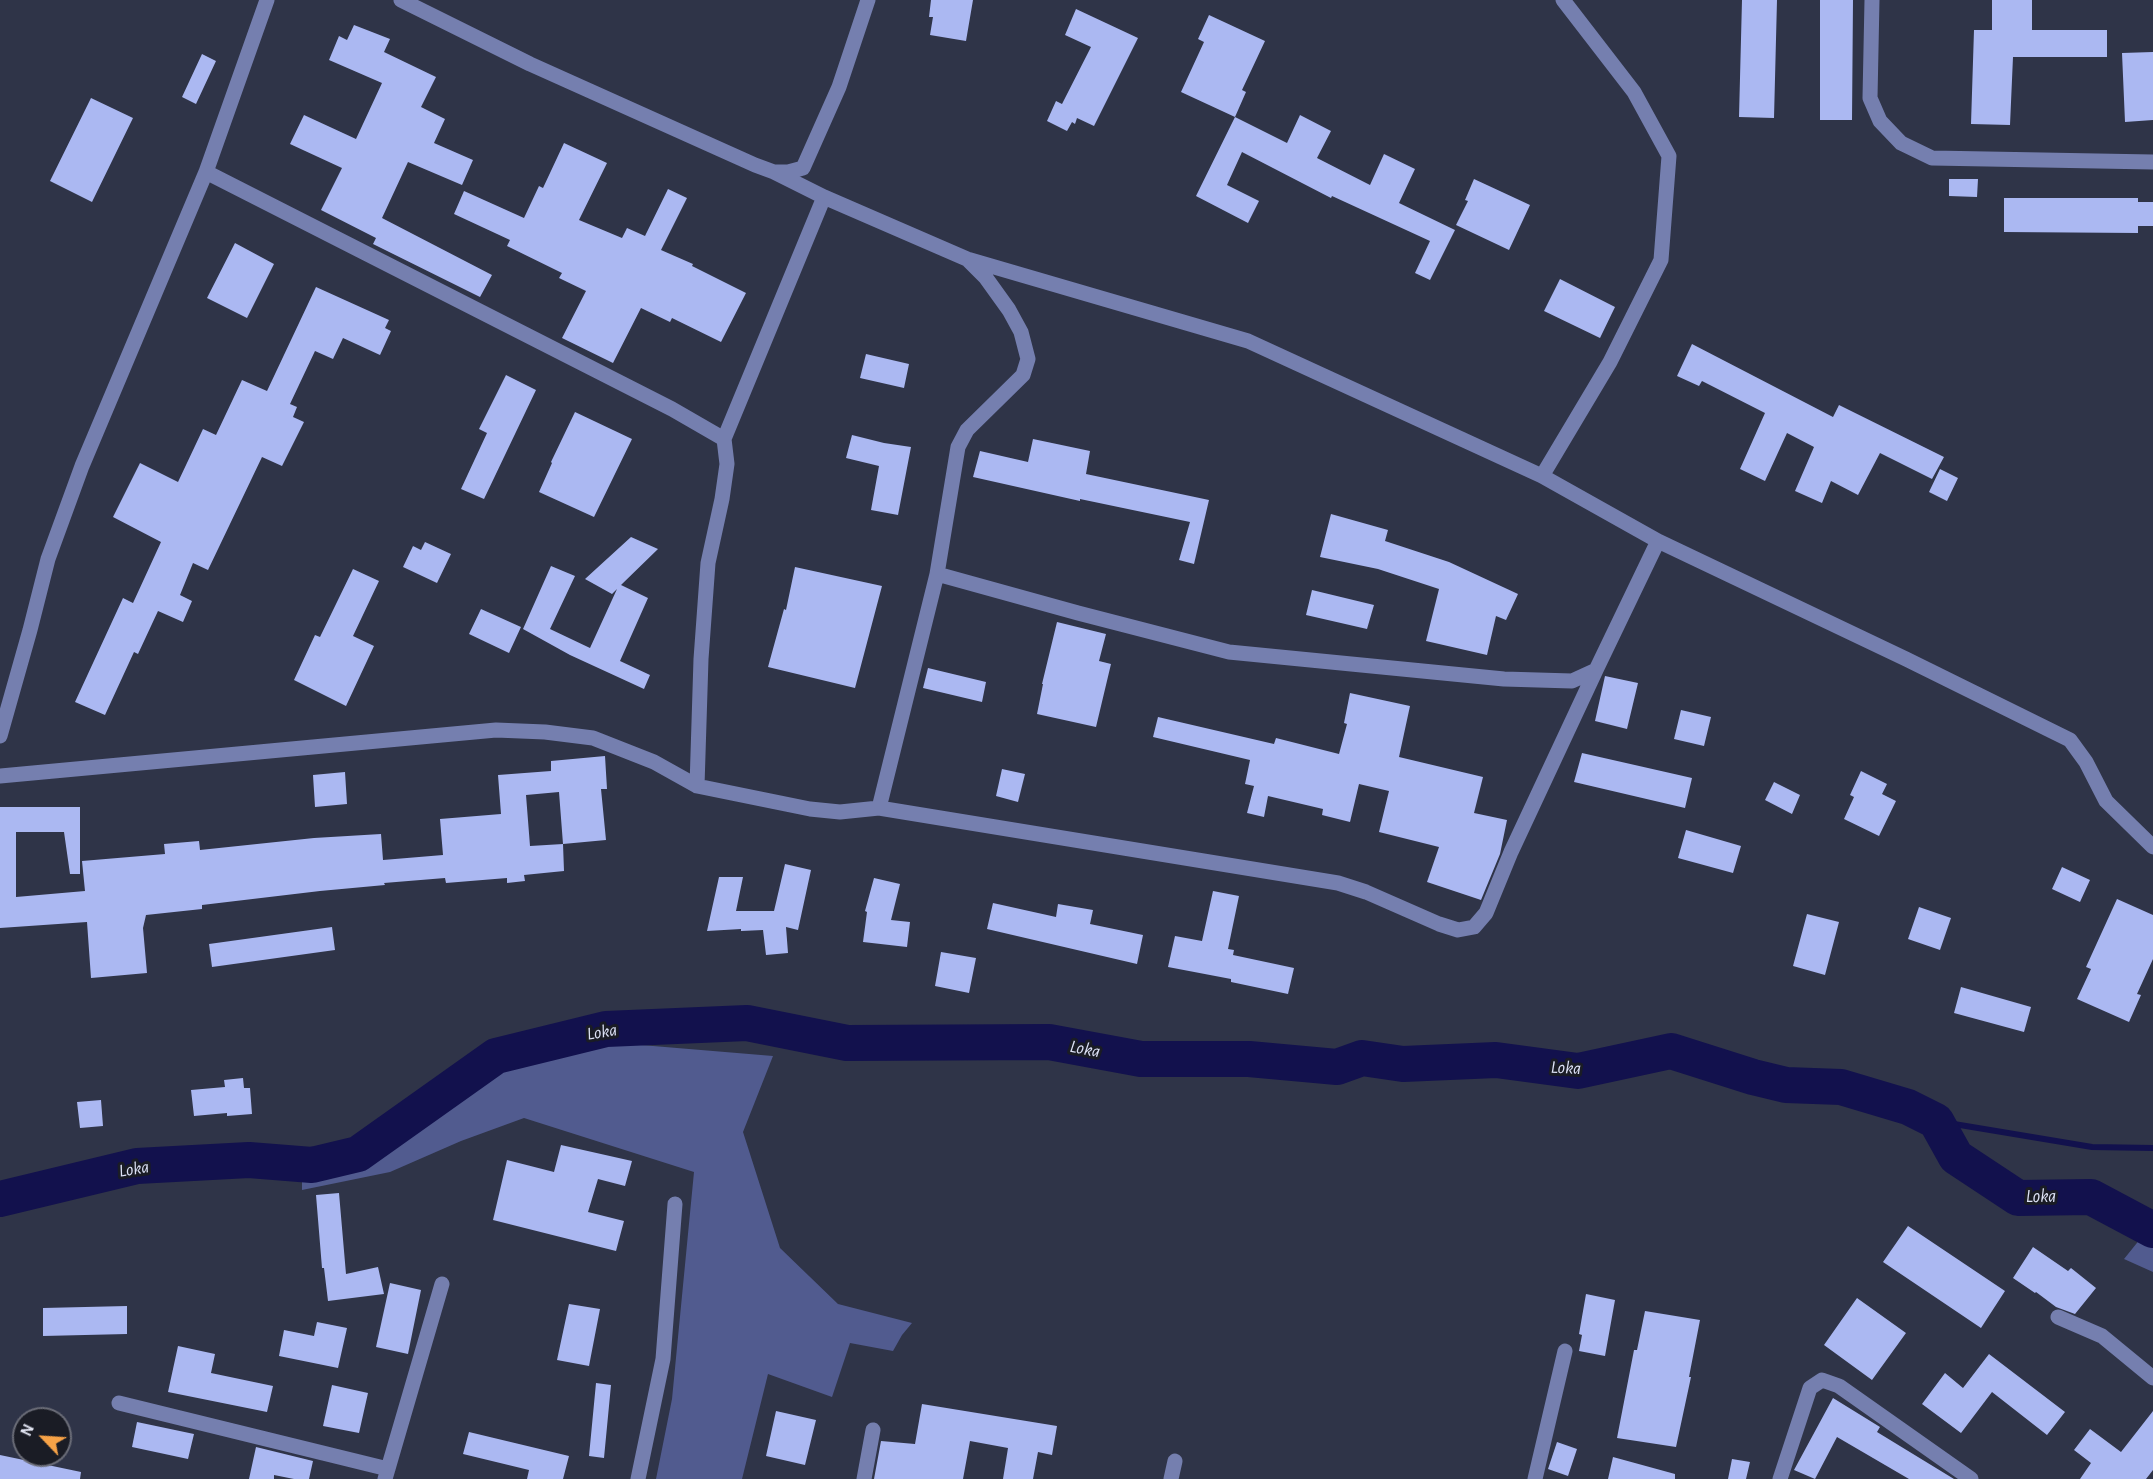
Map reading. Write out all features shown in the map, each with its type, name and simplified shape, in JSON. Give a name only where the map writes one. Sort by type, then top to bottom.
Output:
[{"type":"street","points":[[0,736],[48,559],[82,466],[206,172],[267,0]]},
{"type":"street","points":[[401,0],[530,64],[967,259],[1248,341],[1542,476],[1658,541],[2070,740],[2086,762],[2106,801],[2153,847]]},
{"type":"street","points":[[774,172],[788,172],[803,168],[839,87],[868,0]]},
{"type":"street","points":[[1542,476],[1610,363],[1660,260],[1669,156],[1634,92],[1563,0]]},
{"type":"street","points":[[1872,0],[1870,98],[1880,121],[1901,143],[1932,158],[2153,162]]},
{"type":"street","points":[[206,172],[672,410],[724,439]]},
{"type":"street","points":[[697,786],[701,659],[708,563],[727,464],[724,439],[825,197]]},
{"type":"street","points":[[879,808],[937,574],[958,447],[967,430],[1023,375],[1028,359],[1021,332],[1009,310],[986,278],[967,259]]},
{"type":"street","points":[[0,776],[496,730],[545,732],[593,738],[654,762],[697,786],[830,811],[879,808],[1338,883],[1366,892],[1458,930],[1474,927],[1486,913],[1511,852],[1658,541]]},
{"type":"street","points":[[937,574],[1229,652],[1504,679],[1572,681],[1596,670]]},
{"type":"street","points":[[638,1479],[663,1359],[675,1204]]},
{"type":"street","points":[[119,1403],[386,1474],[442,1284]]},
{"type":"street","points":[[2058,1317],[2102,1336],[2153,1378]]},
{"type":"street","points":[[1535,1479],[1565,1351]]},
{"type":"street","points":[[1779,1479],[1810,1388],[1822,1380],[1839,1386],[1971,1479]]},
{"type":"street","points":[[864,1479],[873,1430]]},
{"type":"street","points":[[1171,1479],[1175,1461]]},
{"type":"shaded area","points":[[617,1043],[773,1056],[743,1132],[780,1248],[838,1304],[912,1323],[893,1351],[850,1343],[832,1397],[768,1374],[742,1479],[656,1479],[672,1399],[694,1172],[524,1118],[461,1141],[390,1172],[302,1190],[302,1156],[336,1150],[470,1070],[528,1062]]},
{"type":"shaded area","points":[[2153,1223],[2153,1272],[2124,1259]]},
{"type":"building","points":[[931,0],[973,0],[966,41],[930,35],[933,17],[929,17]]},
{"type":"building","points":[[1742,0],[1777,0],[1774,118],[1739,117]]},
{"type":"building","points":[[1820,0],[1853,0],[1852,120],[1820,120]]},
{"type":"building","points":[[1992,0],[2032,0],[2032,30],[2107,30],[2107,57],[2013,57],[2010,125],[1971,124],[1974,30],[1992,30]]},
{"type":"building","points":[[1076,9],[1138,38],[1094,126],[1077,118],[1075,124],[1072,122],[1067,131],[1047,121],[1056,101],[1062,104],[1091,47],[1065,35]]},
{"type":"building","points":[[1209,15],[1265,41],[1242,90],[1246,92],[1235,117],[1181,92],[1204,42],[1198,39]]},
{"type":"building","points":[[354,25],[390,39],[384,52],[436,77],[421,107],[445,119],[434,143],[473,160],[462,185],[408,162],[382,218],[492,275],[480,297],[373,244],[376,238],[321,210],[342,168],[290,144],[304,115],[356,139],[382,83],[329,60],[339,36],[347,40]]},
{"type":"building","points":[[2153,52],[2153,120],[2125,122],[2122,53]]},
{"type":"building","points":[[202,54],[216,61],[196,104],[182,97]]},
{"type":"building","points":[[91,98],[133,118],[92,202],[50,181]]},
{"type":"building","points":[[1300,115],[1331,131],[1317,158],[1370,185],[1384,154],[1415,169],[1399,203],[1455,230],[1430,280],[1415,273],[1430,241],[1332,196],[1331,198],[1242,152],[1227,185],[1259,201],[1248,223],[1196,196],[1235,117],[1287,143]]},
{"type":"building","points":[[564,143],[607,163],[579,220],[622,238],[627,228],[645,236],[668,189],[687,198],[661,250],[693,264],[692,266],[746,293],[721,342],[672,318],[670,322],[641,308],[613,363],[562,338],[586,291],[559,278],[562,273],[507,246],[510,240],[454,214],[464,191],[524,218],[539,186],[543,188]]},
{"type":"building","points":[[1474,179],[1530,205],[1509,250],[1456,225],[1468,201],[1465,200]]},
{"type":"building","points":[[1949,179],[1978,179],[1977,197],[1949,196]]},
{"type":"building","points":[[2004,198],[2138,198],[2138,202],[2153,202],[2153,226],[2138,226],[2138,233],[2004,232]]},
{"type":"building","points":[[235,243],[274,264],[247,318],[207,298]]},
{"type":"building","points":[[1560,279],[1615,307],[1600,338],[1544,311]]},
{"type":"building","points":[[316,287],[389,320],[385,328],[391,331],[380,355],[343,338],[333,359],[315,351],[290,404],[297,407],[293,417],[304,422],[282,466],[262,457],[208,570],[193,563],[180,595],[192,601],[183,622],[158,611],[138,654],[134,652],[105,715],[75,702],[123,598],[133,603],[161,542],[113,517],[140,463],[178,482],[203,429],[216,435],[242,380],[267,391]]},
{"type":"building","points":[[1692,344],[1833,417],[1839,405],[1944,457],[1932,479],[1880,453],[1858,495],[1831,481],[1822,503],[1795,491],[1814,447],[1787,433],[1765,481],[1740,469],[1765,413],[1702,381],[1699,386],[1677,376]]},
{"type":"building","points":[[866,354],[909,364],[904,388],[860,378]]},
{"type":"building","points":[[506,375],[536,390],[484,499],[461,489],[487,433],[479,429]]},
{"type":"building","points":[[575,412],[632,439],[594,517],[539,492]]},
{"type":"building","points":[[852,435],[911,447],[898,515],[871,510],[879,466],[846,458]]},
{"type":"building","points":[[1033,439],[1090,451],[1086,474],[1209,500],[1194,564],[1179,560],[1190,522],[973,477],[980,451],[1028,462]]},
{"type":"building","points":[[1940,469],[1958,478],[1947,501],[1929,492]]},
{"type":"building","points":[[1331,514],[1388,530],[1385,541],[1449,562],[1518,594],[1506,620],[1496,616],[1487,655],[1426,641],[1439,589],[1378,569],[1320,557]]},
{"type":"building","points":[[631,537],[658,549],[621,585],[648,598],[620,661],[650,675],[644,689],[570,655],[523,629],[551,566],[575,576],[550,629],[590,648],[617,589],[612,594],[585,579]]},
{"type":"building","points":[[425,542],[451,554],[437,583],[403,567],[413,546],[421,550]]},
{"type":"building","points":[[795,567],[882,586],[855,688],[768,667],[784,609],[786,610]]},
{"type":"building","points":[[353,569],[379,581],[353,636],[374,646],[346,706],[294,680],[315,635],[320,637]]},
{"type":"building","points":[[1312,590],[1374,605],[1367,629],[1306,615]]},
{"type":"building","points":[[481,609],[521,627],[509,653],[469,634]]},
{"type":"building","points":[[1057,622],[1106,634],[1099,661],[1111,664],[1096,727],[1037,714]]},
{"type":"building","points":[[928,668],[986,682],[982,702],[923,688]]},
{"type":"building","points":[[1605,676],[1638,683],[1627,729],[1595,721]]},
{"type":"building","points":[[1350,693],[1410,706],[1399,757],[1483,777],[1474,813],[1507,820],[1500,854],[1481,900],[1427,882],[1439,847],[1379,832],[1389,791],[1359,784],[1350,822],[1322,815],[1323,809],[1268,796],[1264,817],[1247,813],[1254,786],[1245,784],[1250,760],[1153,737],[1158,717],[1274,744],[1276,738],[1339,754],[1347,724],[1344,723]]},
{"type":"building","points":[[1681,710],[1711,717],[1704,746],[1674,739]]},
{"type":"building","points":[[1582,753],[1692,778],[1685,808],[1574,782]]},
{"type":"building","points":[[605,756],[607,789],[601,789],[606,840],[563,844],[564,871],[524,875],[525,881],[507,883],[507,878],[446,883],[445,878],[384,883],[385,885],[202,905],[202,909],[146,915],[143,928],[147,973],[91,978],[87,922],[0,928],[0,807],[80,807],[80,874],[70,874],[64,832],[16,832],[16,897],[85,891],[82,861],[165,854],[164,844],[199,841],[200,850],[314,838],[381,834],[383,860],[443,855],[440,819],[501,814],[498,775],[551,771],[551,761]],"holes":[[[559,792],[563,844],[530,846],[526,795]]]},
{"type":"building","points":[[1002,769],[1025,774],[1018,802],[996,796]]},
{"type":"building","points":[[1861,771],[1887,784],[1882,794],[1896,801],[1879,836],[1844,819],[1854,797],[1850,795]]},
{"type":"building","points":[[345,772],[347,804],[315,807],[313,775]]},
{"type":"building","points":[[1774,782],[1800,795],[1792,814],[1765,800]]},
{"type":"building","points":[[1686,830],[1741,846],[1733,873],[1678,858]]},
{"type":"building","points":[[785,864],[811,870],[798,930],[786,927],[788,953],[766,955],[763,930],[707,931],[719,877],[743,877],[736,911],[774,911]]},
{"type":"building","points":[[2062,867],[2090,880],[2080,902],[2052,889]]},
{"type":"building","points":[[874,878],[900,884],[891,920],[910,922],[907,947],[863,942],[867,912],[865,911]]},
{"type":"building","points":[[1213,891],[1239,896],[1228,949],[1234,950],[1233,955],[1294,968],[1288,994],[1231,982],[1231,979],[1168,967],[1175,936],[1202,941]]},
{"type":"building","points":[[2117,899],[2153,915],[2153,959],[2137,994],[2141,995],[2129,1022],[2077,999],[2091,969],[2086,967]]},
{"type":"building","points":[[993,903],[1056,917],[1058,904],[1093,910],[1090,924],[1143,935],[1137,964],[987,929]]},
{"type":"building","points":[[1919,907],[1951,918],[1940,950],[1908,939]]},
{"type":"building","points":[[1807,914],[1839,922],[1825,975],[1793,966]]},
{"type":"building","points":[[332,927],[335,950],[212,967],[209,944]]},
{"type":"building","points":[[941,952],[976,958],[969,993],[935,986]]},
{"type":"building","points":[[1961,987],[2031,1007],[2024,1032],[1954,1013]]},
{"type":"building","points":[[243,1078],[244,1088],[250,1088],[252,1114],[227,1116],[227,1113],[194,1116],[191,1090],[225,1087],[224,1080]]},
{"type":"building","points":[[101,1100],[103,1126],[80,1128],[77,1102]]},
{"type":"building","points":[[561,1145],[632,1161],[625,1186],[598,1179],[588,1212],[624,1221],[616,1251],[493,1220],[507,1160],[554,1172]]},
{"type":"building","points":[[339,1193],[346,1274],[378,1267],[384,1294],[328,1301],[324,1268],[322,1268],[316,1195]]},
{"type":"building","points":[[1908,1226],[2005,1291],[1981,1328],[1883,1262]]},
{"type":"building","points":[[2033,1247],[2068,1271],[2071,1268],[2096,1288],[2075,1314],[2056,1307],[2013,1278]]},
{"type":"building","points":[[390,1283],[421,1290],[408,1354],[376,1347]]},
{"type":"building","points":[[1586,1294],[1615,1300],[1605,1356],[1579,1351],[1582,1335],[1579,1334]]},
{"type":"building","points":[[1857,1298],[1906,1333],[1872,1380],[1824,1345]]},
{"type":"building","points":[[569,1304],[600,1309],[589,1366],[557,1360]]},
{"type":"building","points":[[127,1306],[127,1334],[43,1336],[43,1308]]},
{"type":"building","points":[[1645,1311],[1700,1320],[1676,1447],[1617,1438],[1634,1350],[1637,1350]]},
{"type":"building","points":[[317,1322],[347,1328],[338,1368],[279,1356],[284,1330],[314,1336]]},
{"type":"building","points":[[178,1346],[215,1354],[211,1373],[273,1386],[267,1412],[168,1392]]},
{"type":"building","points":[[1989,1354],[2065,1412],[2047,1435],[1992,1392],[1961,1433],[1922,1404],[1945,1373],[1963,1388]]},
{"type":"building","points":[[596,1383],[611,1385],[604,1458],[589,1456]]},
{"type":"building","points":[[332,1385],[368,1393],[359,1433],[323,1426]]},
{"type":"building","points":[[1833,1398],[1880,1427],[1877,1432],[1954,1479],[1909,1479],[1837,1437],[1815,1479],[1794,1470]]},
{"type":"building","points":[[922,1404],[1057,1426],[1052,1455],[1038,1452],[1033,1479],[1003,1479],[1008,1448],[970,1441],[963,1479],[874,1479],[881,1441],[915,1444]]},
{"type":"building","points":[[776,1411],[816,1420],[805,1465],[766,1456]]},
{"type":"building","points":[[2153,1411],[2153,1470],[2146,1479],[2080,1479],[2091,1463],[2074,1450],[2090,1429],[2121,1452]]},
{"type":"building","points":[[137,1422],[194,1434],[188,1459],[132,1447]]},
{"type":"building","points":[[469,1432],[569,1456],[563,1479],[527,1479],[529,1470],[463,1454]]},
{"type":"building","points":[[1557,1442],[1577,1449],[1568,1476],[1548,1469]]},
{"type":"building","points":[[256,1447],[313,1461],[309,1479],[274,1475],[274,1479],[249,1479]]},
{"type":"building","points":[[0,1455],[12,1458],[12,1467],[57,1467],[81,1472],[80,1479],[0,1479]]},
{"type":"building","points":[[1613,1457],[1675,1474],[1675,1479],[1608,1479]]},
{"type":"building","points":[[1732,1459],[1750,1462],[1746,1479],[1728,1479]]},
{"type":"waterway","name":"Loka","points":[[0,1199],[137,1166],[249,1160],[312,1165],[358,1154],[496,1056],[606,1029],[747,1023],[847,1043],[1049,1042],[1141,1059],[1249,1059],[1337,1067],[1362,1058],[1403,1064],[1496,1060],[1578,1071],[1671,1051],[1786,1085],[1841,1087],[1908,1107],[1936,1121],[1956,1157],[2018,1198],[2091,1197],[2153,1230]]},
{"type":"waterway","points":[[1936,1121],[2092,1147],[2153,1148]]}]
